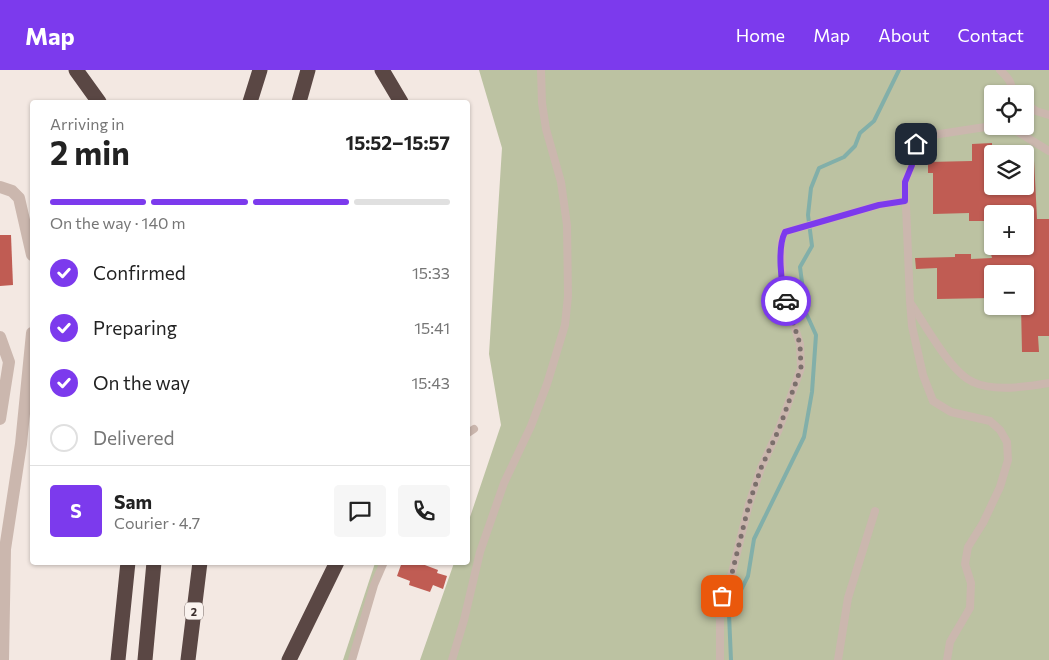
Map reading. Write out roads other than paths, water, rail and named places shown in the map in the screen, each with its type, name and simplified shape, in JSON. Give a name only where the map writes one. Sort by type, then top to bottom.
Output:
[{"type":"highway","points":[[76,70],[98,100]]},
{"type":"highway","points":[[251,100],[260,70]]},
{"type":"highway","points":[[300,100],[308,70]]},
{"type":"highway","points":[[382,70],[400,100]]},
{"type":"highway","points":[[118,660],[128,565]]},
{"type":"highway","points":[[145,660],[154,565]]},
{"type":"highway","name":"2","points":[[188,660],[200,565]]},
{"type":"highway","points":[[290,660],[336,565]]},
{"type":"street","points":[[0,187],[12,191],[19,198],[30,243]]},
{"type":"street","points":[[0,337],[9,362],[0,418]]},
{"type":"street","points":[[3,660],[5,549],[21,444],[30,352]]},
{"type":"lane","points":[[452,660],[464,620],[480,552],[504,484],[547,384],[565,325],[568,296],[567,225],[562,182],[546,129],[542,103],[541,70]]},
{"type":"lane","points":[[1000,70],[1011,85]]},
{"type":"lane","points":[[1034,110],[1049,114]]},
{"type":"lane","points":[[947,660],[950,642],[970,608],[971,583],[965,564],[968,547],[1000,487],[1008,460],[1006,442],[1000,430],[990,421],[951,412],[932,401],[912,326],[905,182],[912,165],[916,144],[932,135],[984,127]]},
{"type":"lane","points":[[1023,135],[1049,151]]},
{"type":"lane","points":[[720,660],[722,596],[732,573],[749,504],[761,468],[779,429],[801,368],[800,344],[783,290],[781,241],[785,232],[879,205],[905,201]]},
{"type":"lane","points":[[910,301],[954,368],[972,382],[1001,388],[1031,387],[1049,383]]},
{"type":"lane","points":[[838,660],[848,598],[874,511]]},
{"type":"lane","points":[[352,660],[374,585],[383,565]]},
{"type":"waterway","points":[[731,660],[729,614],[748,576],[754,539],[804,437],[812,392],[816,335],[806,313],[800,267],[812,246],[808,215],[811,188],[819,168],[844,157],[855,146],[860,133],[874,121],[899,70]]}]
